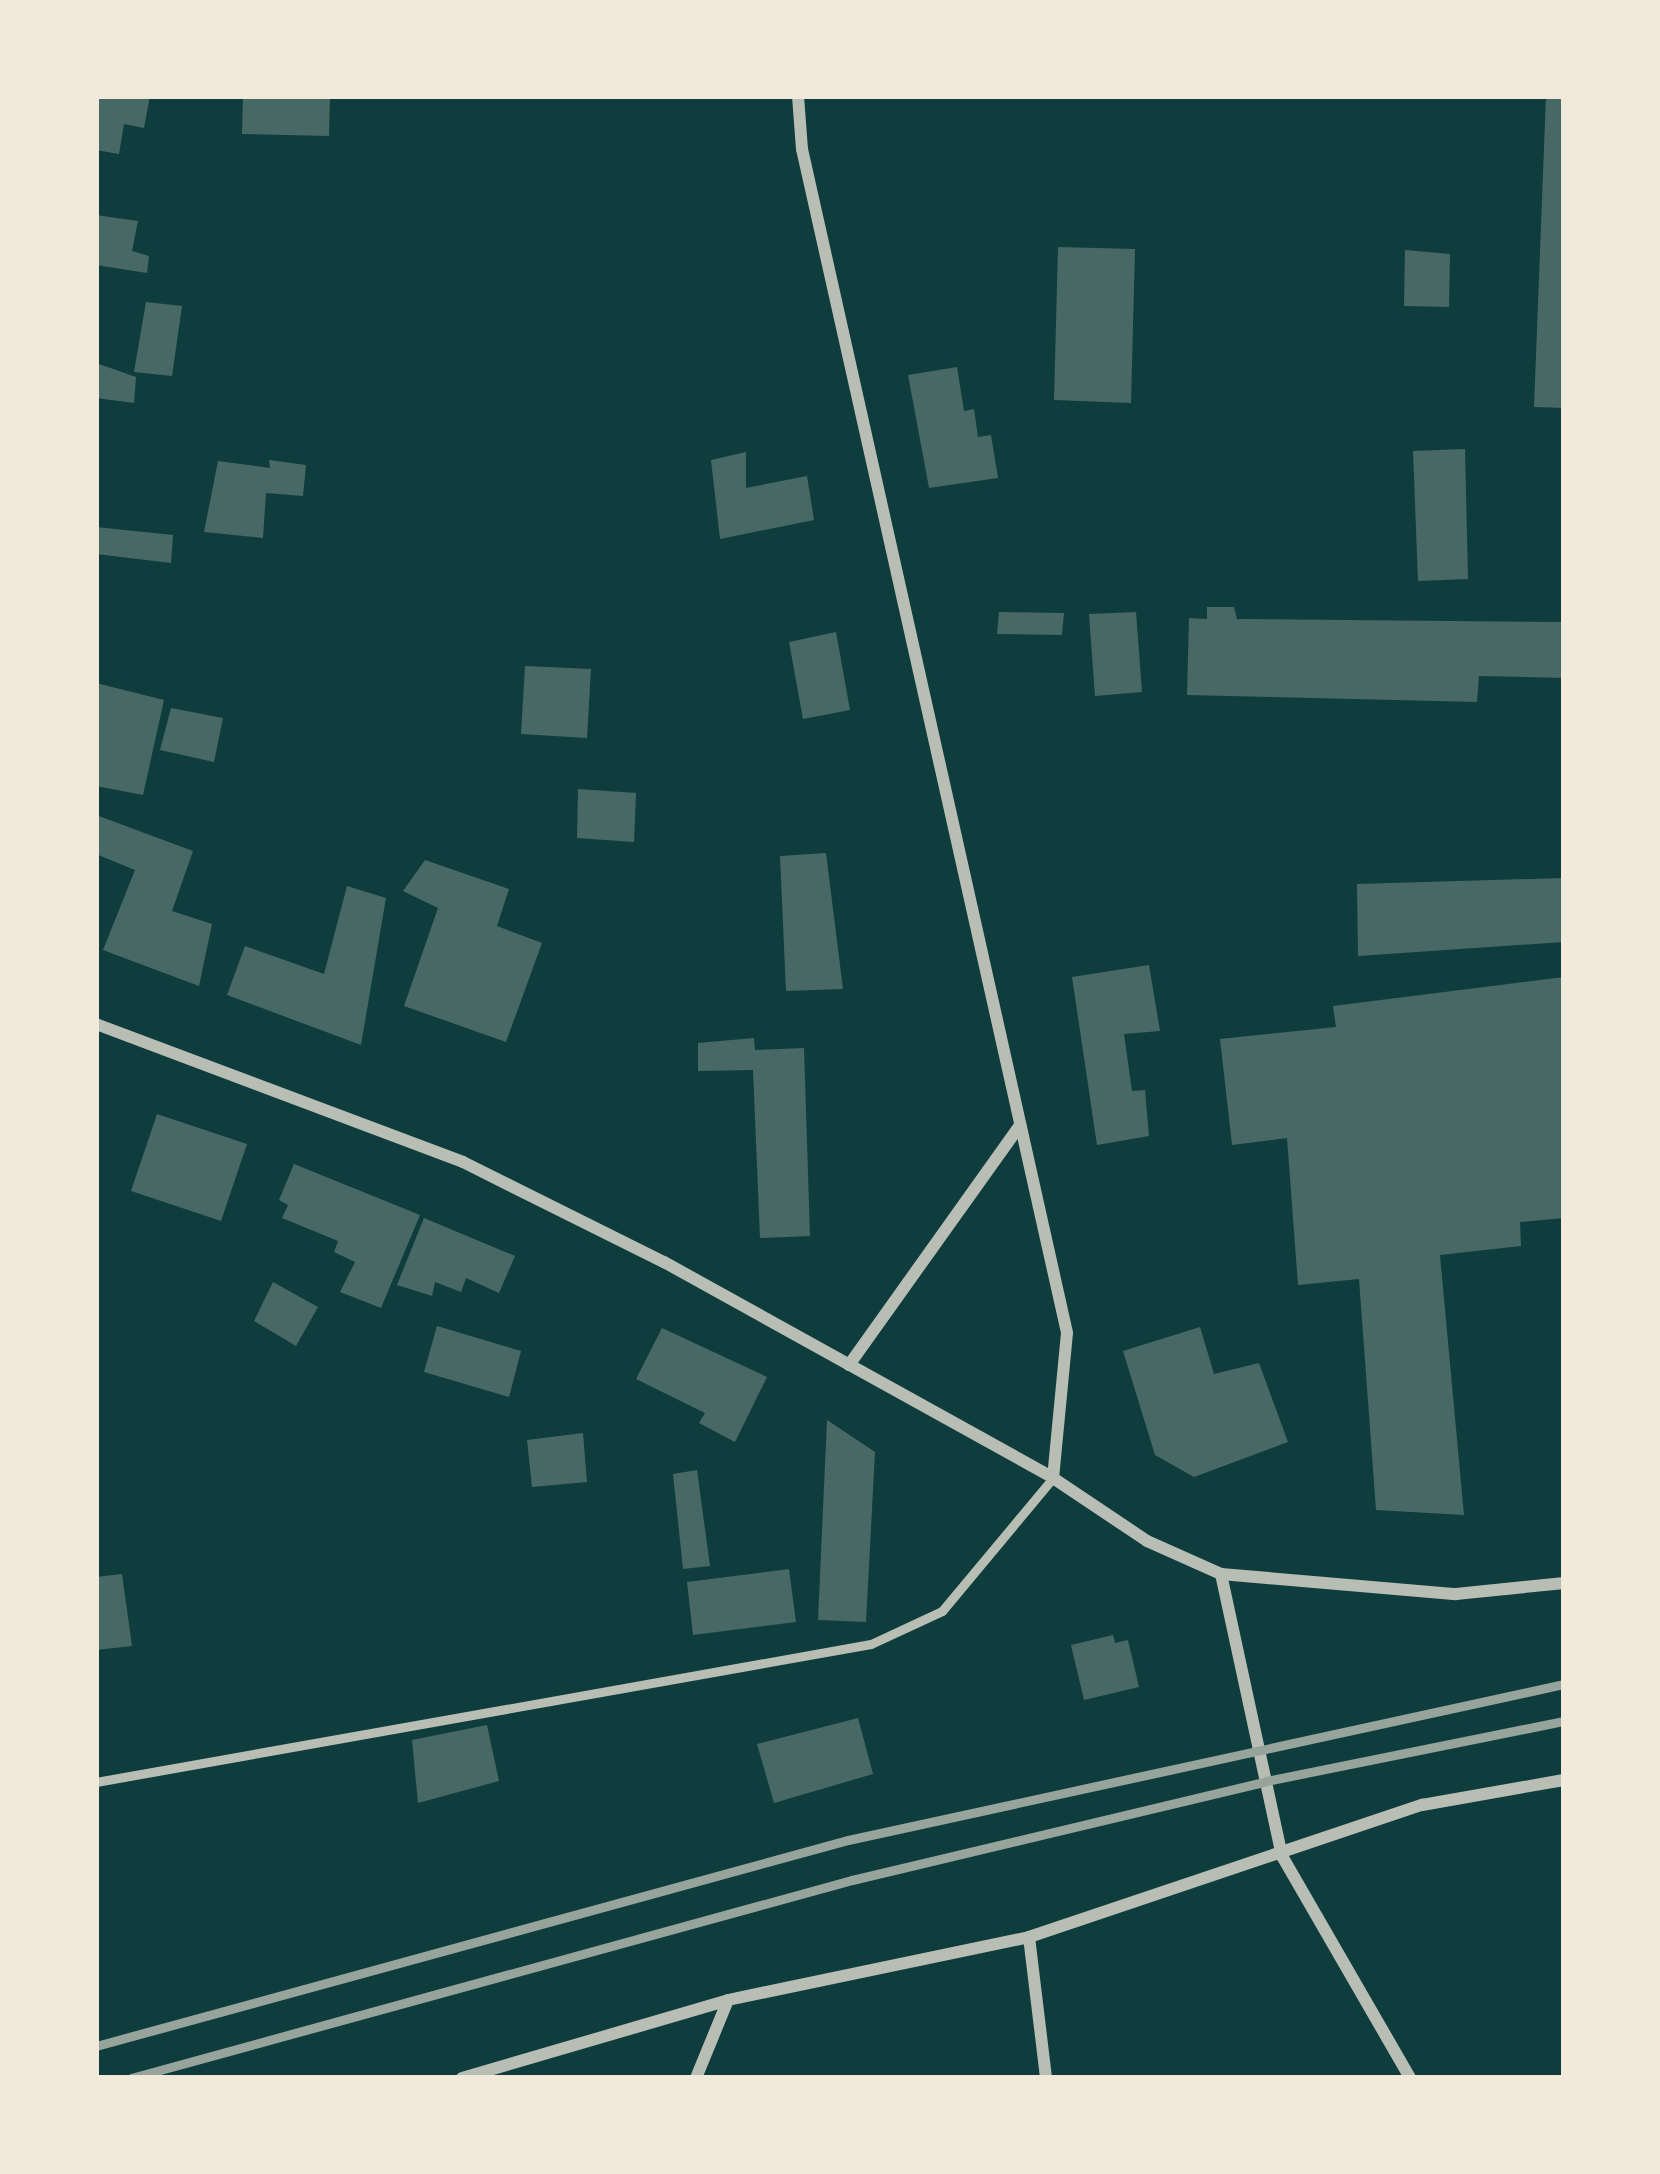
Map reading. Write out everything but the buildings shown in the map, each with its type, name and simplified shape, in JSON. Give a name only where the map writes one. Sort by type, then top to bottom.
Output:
[{"type":"street","points":[[798,96],[802,149],[1067,1333],[1053,1478]]},
{"type":"street","points":[[96,1024],[463,1162],[1053,1478],[1147,1541],[1221,1574],[1456,1594],[1564,1583]]},
{"type":"street","points":[[849,1365],[1020,1125]]},
{"type":"street","points":[[1221,1574],[1282,1856],[1410,2078]]},
{"type":"street","points":[[462,2078],[728,2000],[1029,1936],[1282,1856],[1422,1805],[1564,1780]]},
{"type":"street","points":[[1029,1936],[1046,2078]]},
{"type":"street","points":[[696,2078],[728,2000]]},
{"type":"lane","points":[[96,1782],[871,1644],[942,1611],[1053,1478]]},
{"type":"railway","points":[[96,2046],[848,1840],[1564,1684]]},
{"type":"railway","points":[[131,2078],[852,1880],[1266,1781],[1564,1721]]}]
